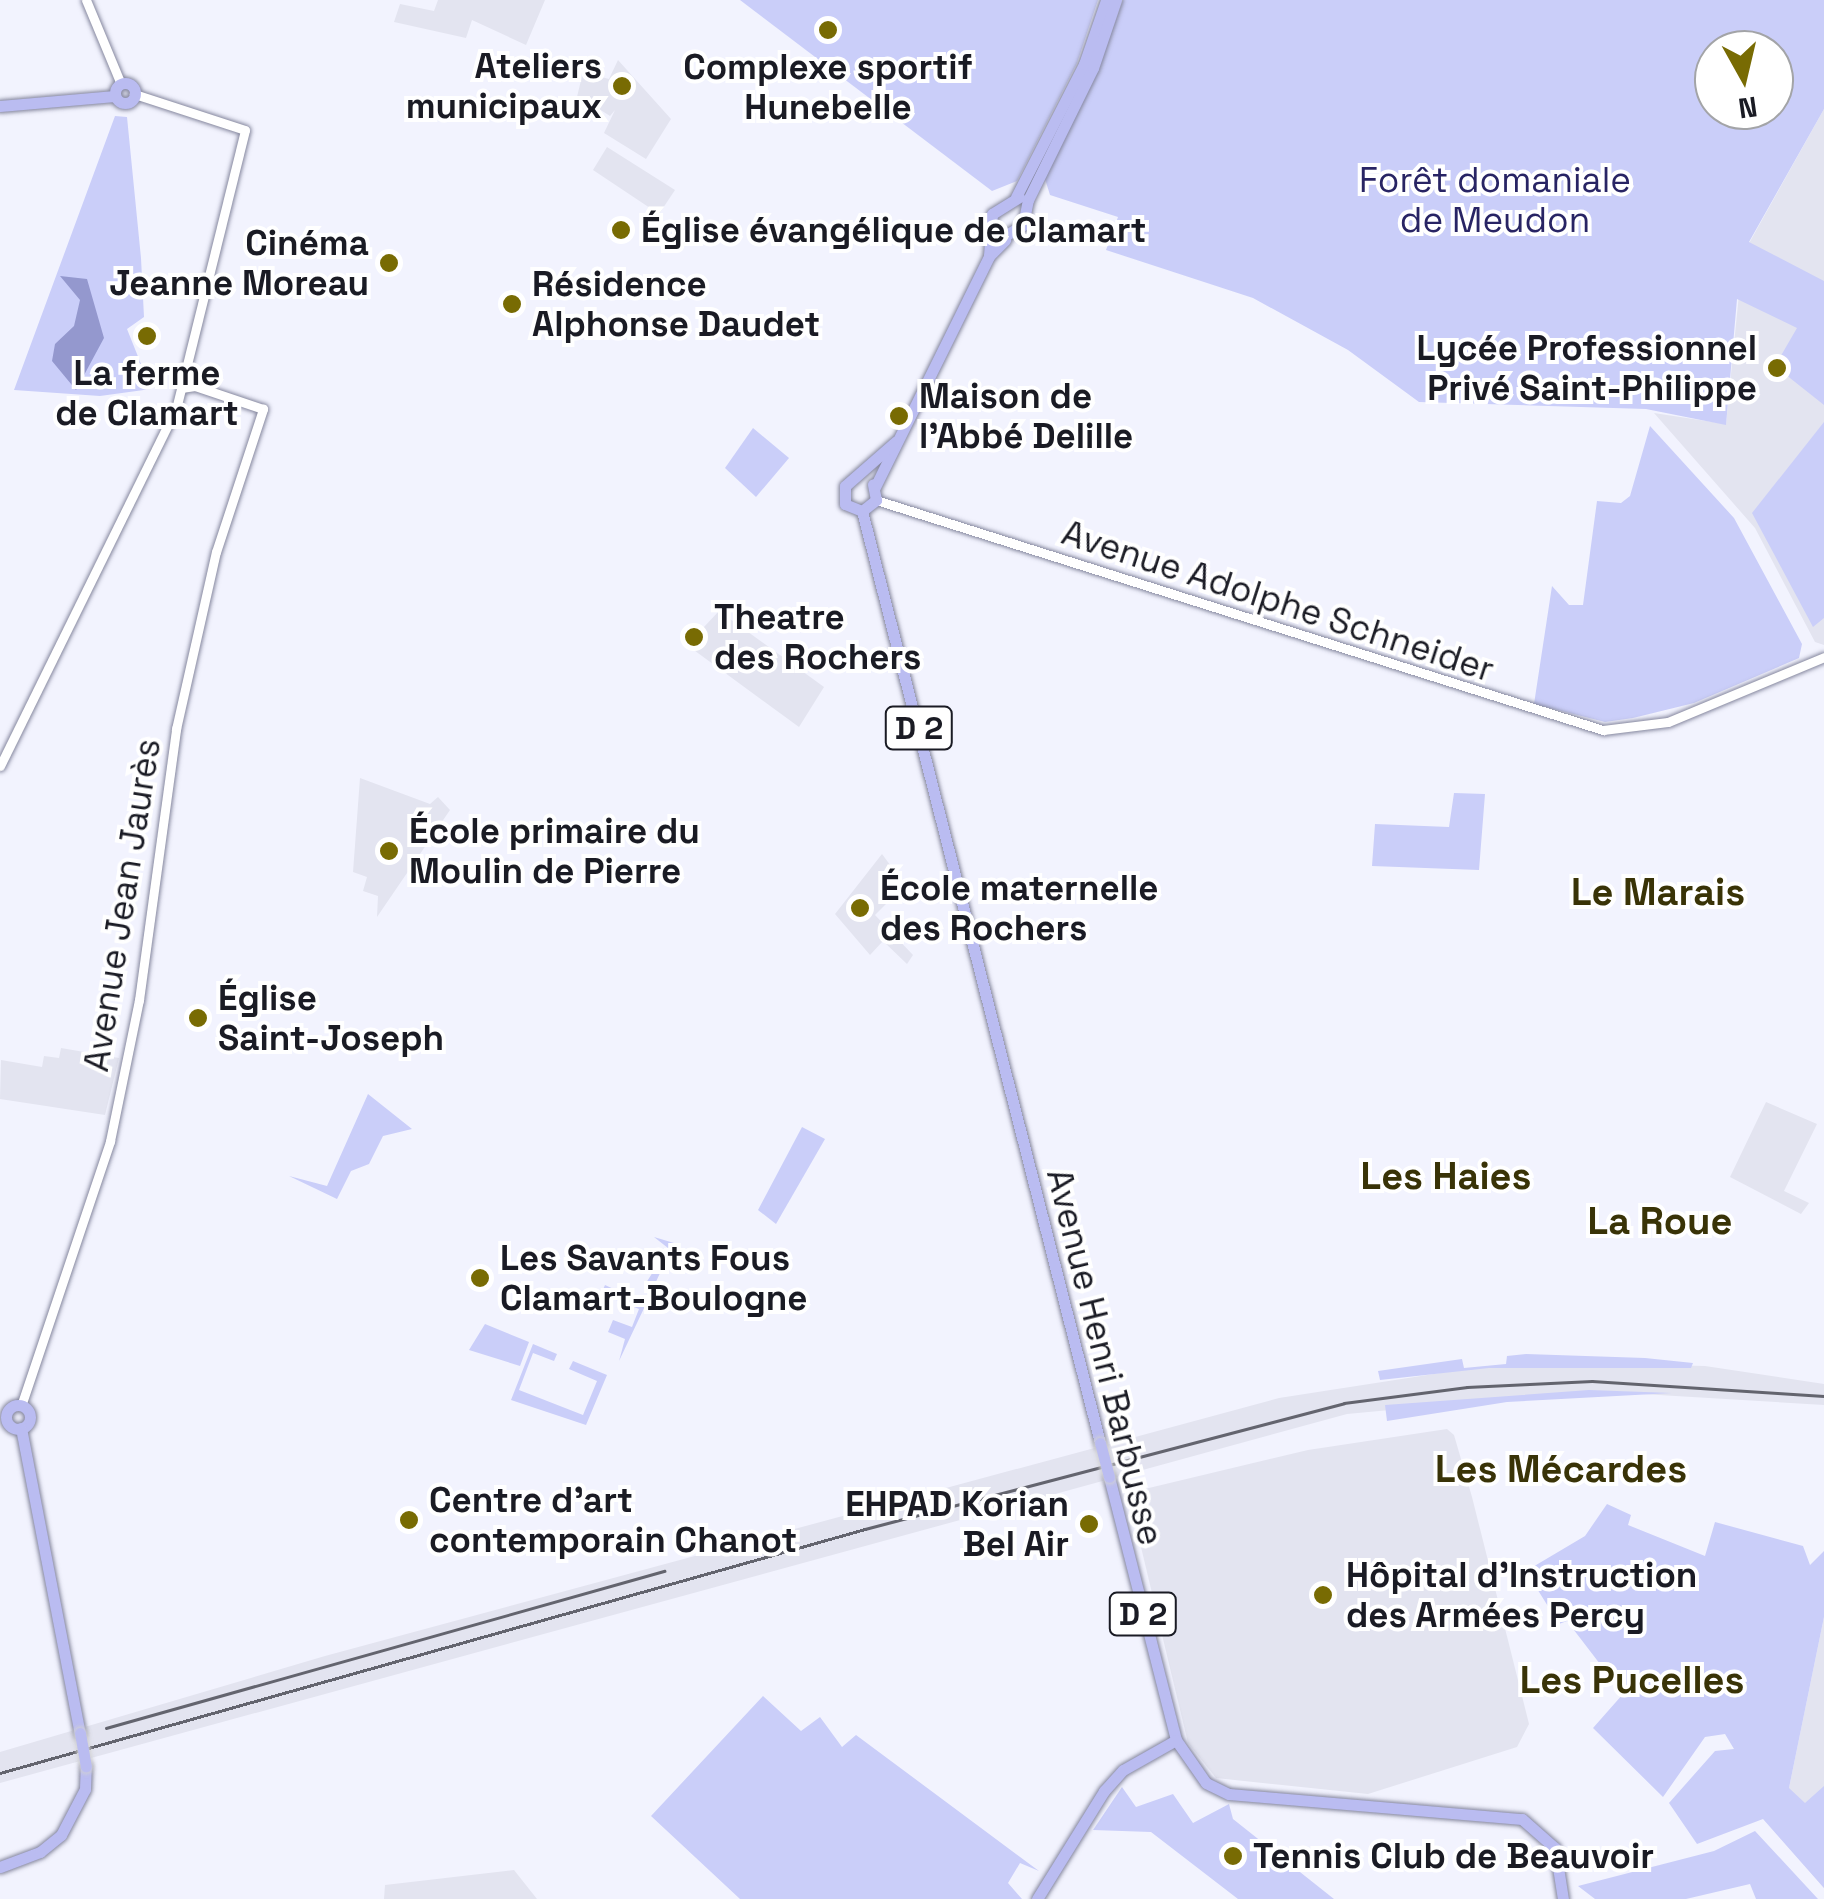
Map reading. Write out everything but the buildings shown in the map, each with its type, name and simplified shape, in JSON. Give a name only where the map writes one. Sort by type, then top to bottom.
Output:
[{"type":"main road","points":[[862,512],[876,494],[989,256],[1023,224],[1022,198],[1084,64],[1106,0]]},
{"type":"main road","points":[[989,256],[992,214],[1022,198],[1093,68],[1116,0]]},
{"type":"main road","points":[[0,106],[118,90],[125,102],[134,94]]},
{"type":"main road","points":[[991,234],[1005,240]]},
{"type":"main road","points":[[876,494],[855,478],[904,434]]},
{"type":"main road","name":"Avenue Henri Barbusse","points":[[855,478],[845,486],[843,500],[862,512],[1176,1740],[1206,1783],[1229,1794],[1528,1816],[1561,1847],[1567,1884],[1565,1899]]},
{"type":"main road","points":[[0,1868],[56,1839],[85,1789],[86,1766],[21,1428],[30,1416],[22,1406],[10,1408],[3,1420],[21,1428]]},
{"type":"main road","points":[[1037,1899],[1084,1823],[1123,1770],[1176,1740]]},
{"type":"street","points":[[86,0],[118,90]]},
{"type":"street","points":[[0,766],[170,423],[246,130],[134,94]]},
{"type":"street","name":"Avenue Jean Jaurès","points":[[22,1406],[110,1141],[139,1000],[176,730],[212,567],[264,409],[195,386],[181,388]]},
{"type":"street","name":"Avenue Adolphe Schneider","points":[[876,494],[1603,730],[1668,722],[1824,657]]},
{"type":"shaded area","points":[[438,0],[545,0],[526,45],[472,20],[466,38],[394,22],[400,4],[434,11]]},
{"type":"shaded area","points":[[618,60],[671,119],[646,159],[604,133],[615,110],[610,116],[599,109],[588,120],[576,101],[583,72],[609,79]]},
{"type":"shaded area","name":"Lycée Professionnel Privé Saint-Philippe","points":[[1824,109],[1824,645],[1815,642],[1755,528],[1654,413],[1726,424],[1743,254]]},
{"type":"shaded area","points":[[607,147],[675,190],[659,214],[593,170]]},
{"type":"shaded area","points":[[60,276],[87,279],[104,338],[76,390],[52,361],[55,344],[74,326],[80,300]]},
{"type":"shaded area","points":[[719,611],[824,687],[799,727],[687,645]]},
{"type":"shaded area","name":"École primaire du Moulin de Pierre","points":[[360,778],[430,804],[438,797],[450,810],[377,917],[378,896],[363,891],[367,877],[353,872]]},
{"type":"shaded area","name":"École maternelle des Rochers","points":[[882,854],[905,885],[875,915],[913,955],[907,964],[883,941],[870,955],[835,914]]},
{"type":"shaded area","points":[[61,1048],[119,1058],[105,1115],[0,1099],[1,1060],[42,1067],[44,1056],[59,1058]]},
{"type":"shaded area","points":[[1766,1102],[1817,1124],[1784,1191],[1809,1203],[1801,1214],[1730,1177]]},
{"type":"shaded area","points":[[1576,1363],[1705,1366],[1824,1384],[1824,1405],[1592,1391],[1347,1414],[0,1783],[0,1752],[325,1656],[1279,1398],[1466,1369]]},
{"type":"shaded area","name":"Hôpital d'Instruction des Armées Percy","points":[[1447,1429],[1454,1435],[1472,1497],[1529,1724],[1517,1747],[1368,1794],[1216,1778],[1188,1743],[1128,1493],[1308,1450]]},
{"type":"shaded area","points":[[1824,1617],[1824,1888],[1763,1818],[1789,1788]]},
{"type":"shaded area","points":[[514,1870],[537,1899],[384,1899],[385,1885]]},
{"type":"green space","points":[[740,0],[1098,0],[1077,63],[1017,181],[992,191]]},
{"type":"green space","name":"Forêt domaniale de Meudon","points":[[1123,0],[1824,0],[1824,109],[1749,242],[1824,281],[1824,405],[1775,366],[1797,328],[1737,299],[1726,425],[1646,409],[1419,402],[1348,350],[1253,298],[1106,250],[1118,217],[1050,195],[1045,179],[1098,70]]},
{"type":"green space","points":[[115,116],[127,117],[141,258],[144,317],[127,329],[151,389],[100,396],[14,390]]},
{"type":"green space","points":[[1824,422],[1824,618],[1813,627],[1752,513]]},
{"type":"green space","points":[[1650,426],[1734,518],[1802,644],[1799,658],[1694,703],[1633,718],[1605,722],[1534,704],[1552,586],[1569,605],[1583,605],[1597,501],[1621,503],[1630,496]]},
{"type":"green space","points":[[753,428],[789,458],[756,497],[725,468]]},
{"type":"green space","points":[[1454,793],[1485,794],[1479,870],[1372,866],[1375,824],[1449,827]]},
{"type":"green space","points":[[368,1094],[412,1129],[383,1136],[369,1164],[351,1171],[337,1199],[289,1176],[327,1186]]},
{"type":"green space","points":[[802,1127],[825,1139],[776,1224],[758,1210]]},
{"type":"green space","points":[[654,1237],[674,1243],[654,1286],[646,1283],[668,1248]]},
{"type":"green space","points":[[605,1285],[646,1304],[619,1361],[625,1339],[608,1332],[613,1320],[632,1327],[639,1309],[601,1294]]},
{"type":"green space","points":[[485,1324],[529,1342],[520,1366],[469,1350]]},
{"type":"green space","points":[[533,1344],[557,1354],[554,1361],[533,1353],[519,1390],[583,1415],[597,1381],[569,1369],[573,1361],[607,1375],[586,1425],[511,1400]]},
{"type":"green space","points":[[1507,1356],[1693,1363],[1691,1368],[1489,1368],[1380,1380],[1378,1371],[1462,1359],[1464,1368],[1506,1364]]},
{"type":"green space","points":[[1589,1390],[1672,1393],[1507,1402],[1387,1421],[1385,1405]]},
{"type":"green space","points":[[1607,1504],[1631,1515],[1628,1525],[1705,1556],[1715,1522],[1803,1546],[1810,1565],[1824,1551],[1824,1617],[1789,1788],[1805,1803],[1824,1786],[1824,1888],[1763,1819],[1697,1844],[1669,1803],[1715,1751],[1734,1749],[1725,1734],[1705,1737],[1663,1797],[1593,1728],[1623,1694],[1567,1621],[1559,1624],[1526,1571],[1585,1536]]},
{"type":"green space","points":[[763,1696],[801,1731],[820,1717],[842,1747],[856,1735],[1039,1871],[1020,1863],[1008,1883],[1022,1899],[740,1899],[651,1816]]},
{"type":"green space","name":"Tennis Club de Beauvoir","points":[[1122,1787],[1136,1807],[1173,1794],[1193,1823],[1229,1804],[1233,1819],[1334,1899],[1238,1899],[1151,1832],[1093,1830]]},
{"type":"green space","points":[[1755,1831],[1818,1899],[1756,1899],[1750,1884],[1686,1899],[1595,1899],[1578,1886],[1714,1851]]},
{"type":"railway","points":[[0,1773],[865,1529],[1344,1403],[1467,1387],[1592,1381],[1824,1396]]},
{"type":"railway","points":[[106,1728],[664,1571]]},
{"type":"place","name":"Complexe sportif Hunebelle","points":[[828,30]]},
{"type":"place","name":"Ateliers municipaux","points":[[622,86]]},
{"type":"place","name":"Église évangélique de Clamart","points":[[621,230]]},
{"type":"place","name":"Cinéma Jeanne Moreau","points":[[389,263]]},
{"type":"place","name":"Résidence Alphonse Daudet","points":[[512,304]]},
{"type":"place","name":"La ferme de Clamart","points":[[147,336]]},
{"type":"place","name":"Lycée Professionnel Privé Saint-Philippe","points":[[1777,368]]},
{"type":"place","name":"Maison de l'Abbé Delille","points":[[899,416]]},
{"type":"place","name":"Theatre des Rochers","points":[[694,637]]},
{"type":"place","name":"École primaire du Moulin de Pierre","points":[[389,851]]},
{"type":"place","name":"École maternelle des Rochers","points":[[860,908]]},
{"type":"place","name":"Église Saint-Joseph","points":[[198,1018]]},
{"type":"place","name":"Les Savants Fous Clamart-Boulogne","points":[[480,1278]]},
{"type":"place","name":"Centre d'art contemporain Chanot","points":[[409,1520]]},
{"type":"place","name":"EHPAD Korian Bel Air","points":[[1089,1524]]},
{"type":"place","name":"Hôpital d'Instruction des Armées Percy","points":[[1323,1595]]},
{"type":"place","name":"Tennis Club de Beauvoir","points":[[1233,1856]]},
{"type":"district","name":"Le Marais","points":[[1658,893]]},
{"type":"district","name":"Les Haies","points":[[1446,1177]]},
{"type":"district","name":"La Roue","points":[[1660,1222]]},
{"type":"district","name":"Les Mécardes","points":[[1561,1470]]},
{"type":"district","name":"Les Pucelles","points":[[1632,1681]]}]
